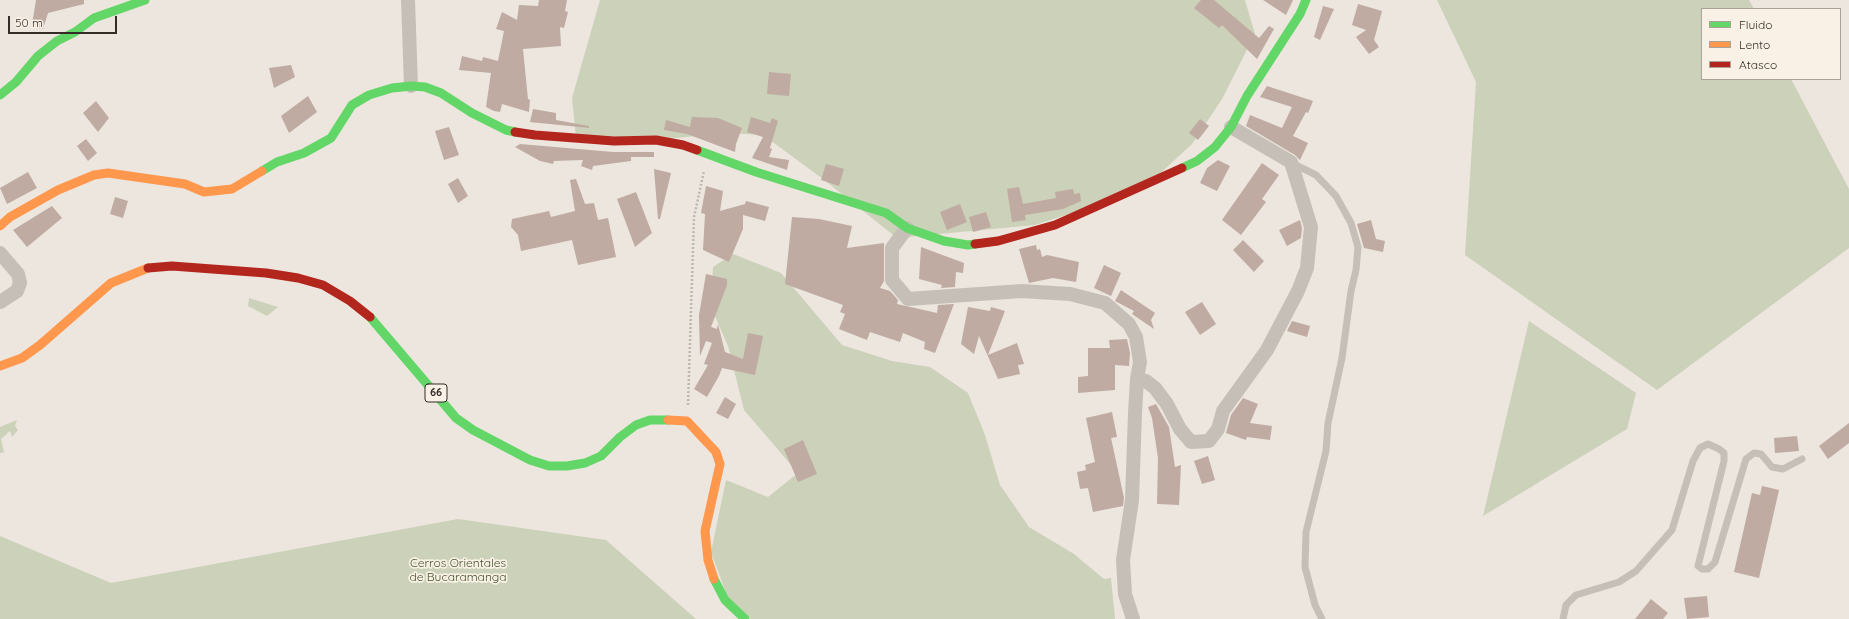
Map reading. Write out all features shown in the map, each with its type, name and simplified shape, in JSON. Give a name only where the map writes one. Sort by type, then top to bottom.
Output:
[{"type":"main road","points":[[0,95],[16,82],[38,56],[57,41],[75,32],[94,18],[145,0]]},
{"type":"main road","points":[[0,226],[10,217],[58,190],[94,175],[108,174],[185,184],[204,192],[232,189],[277,162],[304,153],[331,138],[352,105],[369,96],[392,88],[411,86],[425,87],[441,93],[472,113],[506,130],[535,135],[614,141],[656,140],[683,145],[708,155],[886,213],[894,217],[906,228],[944,241],[968,245],[998,241],[1055,225],[1197,161],[1215,147],[1231,127],[1247,96],[1300,14],[1306,0]]},
{"type":"main road","name":"66","points":[[0,366],[22,358],[40,345],[111,283],[133,273],[160,266],[208,268],[266,273],[298,278],[323,285],[350,301],[371,318],[456,418],[473,430],[530,460],[549,466],[567,466],[584,463],[602,456],[620,437],[636,425],[650,420],[687,421]]},
{"type":"main road","points":[[687,421],[700,433],[716,452],[720,464],[705,531],[708,560],[718,587],[725,600],[745,619]]},
{"type":"street","points":[[408,0],[411,86]]},
{"type":"street","points":[[1137,379],[1146,381],[1155,388],[1167,404],[1180,429],[1191,442],[1208,440],[1218,428],[1223,411],[1268,350],[1298,291],[1307,268],[1311,227],[1290,162],[1231,127]]},
{"type":"street","points":[[906,228],[892,248],[892,280],[908,298],[1022,291],[1070,294],[1105,303],[1129,324],[1136,337],[1140,362],[1137,379],[1132,500],[1123,560],[1125,594],[1133,619]]},
{"type":"street","points":[[0,253],[18,274],[20,283],[17,291],[0,302]]},
{"type":"lane","points":[[1290,162],[1316,174],[1336,196],[1351,223],[1358,247],[1356,270],[1351,291],[1342,358],[1328,423],[1326,451],[1306,532],[1306,567],[1314,605],[1322,619]]},
{"type":"lane","points":[[1563,619],[1566,605],[1576,596],[1619,582],[1636,571],[1672,530],[1693,461],[1700,448],[1708,444],[1724,453],[1724,461],[1698,566],[1702,569],[1708,569],[1714,562],[1746,459],[1754,453],[1762,454],[1772,466],[1783,469],[1802,459]]},
{"type":"path","points":[[687,421],[694,217],[708,155]]},
{"type":"green space","points":[[600,0],[1245,0],[1255,34],[1222,99],[1192,144],[1142,190],[1035,225],[897,238],[823,179],[763,135],[725,133],[666,139],[576,138],[572,98]]},
{"type":"green space","points":[[1437,0],[1749,0],[1753,8],[1701,8],[1701,80],[1792,80],[1849,189],[1849,248],[1657,390],[1465,255],[1476,82]]},
{"type":"green space","points":[[733,254],[781,273],[842,345],[892,361],[930,367],[968,393],[985,435],[1000,485],[1029,527],[1074,554],[1104,579],[1111,578],[1115,619],[751,619],[729,601],[711,552],[726,480],[768,497],[798,473],[744,410],[728,346],[711,307],[713,267]]},
{"type":"green space","points":[[249,298],[278,307],[267,316],[248,306]]},
{"type":"green space","points":[[1529,321],[1636,393],[1627,429],[1483,516]]},
{"type":"green space","points":[[17,420],[15,426],[18,430],[12,437],[10,431],[1,439],[4,452],[0,453],[0,427]]},
{"type":"green space","name":"Cerros Orientales de Bucaramanga","points":[[458,519],[606,540],[696,619],[0,619],[0,536],[111,583]]},
{"type":"building","points":[[36,0],[84,0],[84,4],[48,13],[43,29],[32,24]]},
{"type":"building","points":[[539,0],[567,0],[565,11],[568,12],[564,28],[560,27],[561,46],[523,49],[528,99],[530,100],[529,112],[502,104],[500,112],[494,111],[486,107],[491,73],[459,70],[462,56],[482,61],[483,57],[498,61],[504,31],[496,29],[502,12],[517,20],[519,5],[538,6]]},
{"type":"building","points":[[1201,0],[1214,0],[1259,38],[1269,26],[1274,29],[1257,59],[1222,25],[1219,28],[1194,8]]},
{"type":"building","points":[[1263,0],[1293,0],[1286,15]]},
{"type":"building","points":[[1358,4],[1382,11],[1374,40],[1379,47],[1369,54],[1356,37],[1366,30],[1352,25]]},
{"type":"building","points":[[1323,6],[1334,9],[1320,40],[1314,37]]},
{"type":"building","points":[[291,65],[295,77],[274,88],[269,68]]},
{"type":"building","points":[[769,72],[791,74],[789,96],[767,94]]},
{"type":"building","points":[[1267,86],[1313,101],[1308,113],[1306,112],[1293,136],[1308,143],[1300,160],[1295,155],[1246,126],[1250,115],[1282,128],[1292,107],[1260,97]]},
{"type":"building","points":[[308,96],[317,112],[289,133],[281,116]]},
{"type":"building","points":[[96,101],[109,118],[98,132],[83,113]]},
{"type":"building","points":[[533,109],[556,113],[556,120],[589,126],[589,128],[530,122]]},
{"type":"building","points":[[692,117],[718,118],[742,128],[736,144],[735,152],[687,134],[664,130],[666,120],[690,127]]},
{"type":"building","points":[[751,117],[770,123],[772,118],[778,121],[770,148],[772,149],[769,157],[789,160],[787,170],[752,158],[763,137],[747,132]]},
{"type":"building","points":[[1200,119],[1209,126],[1198,140],[1189,133]]},
{"type":"building","points":[[449,127],[459,155],[444,160],[435,131]]},
{"type":"building","points":[[86,139],[97,153],[88,161],[77,146]]},
{"type":"building","points":[[520,144],[613,152],[654,152],[654,157],[631,157],[631,161],[593,166],[592,170],[581,166],[583,160],[554,161],[553,164],[540,161],[515,147]]},
{"type":"building","points":[[1218,160],[1230,166],[1217,191],[1200,183],[1207,168]]},
{"type":"building","points":[[1262,163],[1279,175],[1262,199],[1266,202],[1241,235],[1222,220]]},
{"type":"building","points":[[826,164],[844,169],[839,186],[821,180]]},
{"type":"building","points":[[654,169],[671,173],[660,219],[658,219]]},
{"type":"building","points":[[28,172],[37,188],[7,204],[0,188]]},
{"type":"building","points":[[458,178],[468,196],[458,203],[448,184]]},
{"type":"building","points":[[576,179],[585,204],[594,203],[598,220],[608,218],[616,257],[578,265],[572,240],[521,251],[518,235],[511,227],[512,219],[549,211],[551,217],[575,211],[570,180]]},
{"type":"building","points":[[706,186],[723,191],[720,211],[745,204],[746,201],[769,207],[765,221],[743,215],[743,229],[729,262],[703,250],[705,214],[701,213]]},
{"type":"building","points":[[1019,187],[1023,204],[1056,198],[1055,192],[1073,189],[1074,194],[1080,193],[1081,201],[1063,209],[1025,215],[1026,220],[1012,222],[1007,189]]},
{"type":"building","points":[[636,192],[652,233],[635,247],[617,199]]},
{"type":"building","points":[[115,197],[128,201],[123,218],[110,214]]},
{"type":"building","points":[[960,204],[967,222],[947,230],[940,212]]},
{"type":"building","points":[[52,206],[62,218],[27,247],[13,230]]},
{"type":"building","points":[[986,212],[991,227],[973,232],[969,217]]},
{"type":"building","points":[[792,217],[819,219],[852,226],[847,248],[884,243],[884,281],[880,288],[890,291],[898,300],[897,304],[937,313],[938,305],[954,304],[935,353],[924,349],[925,342],[903,333],[900,342],[870,332],[867,340],[839,329],[845,314],[840,312],[843,305],[785,284]]},
{"type":"building","points":[[1300,220],[1302,228],[1301,238],[1287,246],[1279,230]]},
{"type":"building","points":[[1371,220],[1376,239],[1385,241],[1383,252],[1364,248],[1357,224]]},
{"type":"building","points":[[1243,240],[1264,261],[1254,272],[1233,250]]},
{"type":"building","points":[[1036,245],[1037,250],[1040,249],[1042,257],[1047,255],[1079,262],[1076,282],[1053,278],[1029,283],[1019,249]]},
{"type":"building","points":[[921,247],[964,263],[963,273],[956,272],[955,287],[941,288],[942,285],[919,279]]},
{"type":"building","points":[[1104,265],[1121,273],[1111,296],[1094,288]]},
{"type":"building","points":[[706,274],[727,279],[727,285],[711,327],[717,329],[718,324],[725,352],[743,359],[748,333],[763,336],[755,375],[722,368],[707,397],[694,389],[708,365],[704,364],[712,343],[706,341],[700,356],[699,315]]},
{"type":"building","points":[[1121,290],[1155,313],[1151,320],[1154,329],[1132,314],[1134,311],[1115,301]]},
{"type":"building","points":[[1202,302],[1216,324],[1200,335],[1185,312]]},
{"type":"building","points":[[968,307],[990,311],[991,307],[1005,311],[988,355],[1017,343],[1024,364],[1018,365],[1020,374],[998,379],[979,336],[974,354],[961,344]]},
{"type":"building","points":[[1292,321],[1310,326],[1307,337],[1287,331]]},
{"type":"building","points":[[1127,339],[1130,353],[1129,366],[1115,365],[1115,390],[1078,393],[1078,377],[1088,376],[1088,348],[1110,348],[1109,340]]},
{"type":"building","points":[[725,397],[736,404],[728,419],[716,413]]},
{"type":"building","points":[[1243,398],[1258,404],[1250,423],[1272,426],[1270,440],[1247,437],[1246,440],[1226,433],[1231,415]]},
{"type":"building","points":[[1156,404],[1169,427],[1175,467],[1181,465],[1179,505],[1157,504],[1158,458],[1152,418],[1148,407]]},
{"type":"building","points":[[1112,412],[1117,437],[1111,438],[1124,498],[1123,506],[1093,512],[1088,488],[1080,489],[1077,472],[1086,470],[1085,465],[1095,462],[1086,418]]},
{"type":"building","points":[[1849,423],[1849,443],[1828,459],[1819,446]]},
{"type":"building","points":[[1797,436],[1799,451],[1775,453],[1774,438]]},
{"type":"building","points":[[803,440],[817,474],[798,482],[784,449]]},
{"type":"building","points":[[1208,456],[1215,480],[1202,484],[1194,461]]},
{"type":"building","points":[[1762,486],[1779,490],[1759,578],[1734,572],[1752,493],[1760,495]]},
{"type":"building","points":[[1707,596],[1709,617],[1687,619],[1684,598]]},
{"type":"building","points":[[1651,599],[1668,613],[1663,619],[1635,619]]},
{"type":"traffic: fast","points":[[0,95],[16,82],[38,56],[57,41],[75,32],[94,18],[145,0]]},
{"type":"traffic: fast","points":[[1182,168],[1197,161],[1215,147],[1231,127],[1247,96],[1300,14],[1306,0]]},
{"type":"traffic: fast","points":[[262,171],[277,162],[304,153],[331,138],[352,105],[369,95],[392,88],[411,86],[425,87],[441,93],[472,113],[506,130],[515,132]]},
{"type":"traffic: fast","points":[[697,150],[756,172],[886,213],[907,228],[944,241],[968,245],[975,244]]},
{"type":"traffic: fast","points":[[370,317],[456,418],[473,430],[530,460],[549,466],[567,466],[585,463],[601,456],[620,437],[636,425],[650,420],[668,420]]},
{"type":"traffic: fast","points":[[714,579],[725,600],[745,619]]},
{"type":"traffic: slow","points":[[0,226],[10,217],[58,190],[94,175],[108,173],[185,184],[204,192],[232,189],[262,171]]},
{"type":"traffic: slow","points":[[0,366],[22,358],[40,345],[111,283],[148,268]]},
{"type":"traffic: slow","points":[[668,420],[687,421],[716,452],[720,464],[705,531],[708,560],[714,579]]},
{"type":"traffic: jam","points":[[515,132],[614,141],[656,140],[683,145],[697,150]]},
{"type":"traffic: jam","points":[[975,244],[998,241],[1055,225],[1182,168]]},
{"type":"traffic: jam","points":[[148,268],[172,266],[266,273],[298,278],[323,285],[350,301],[370,317]]}]
